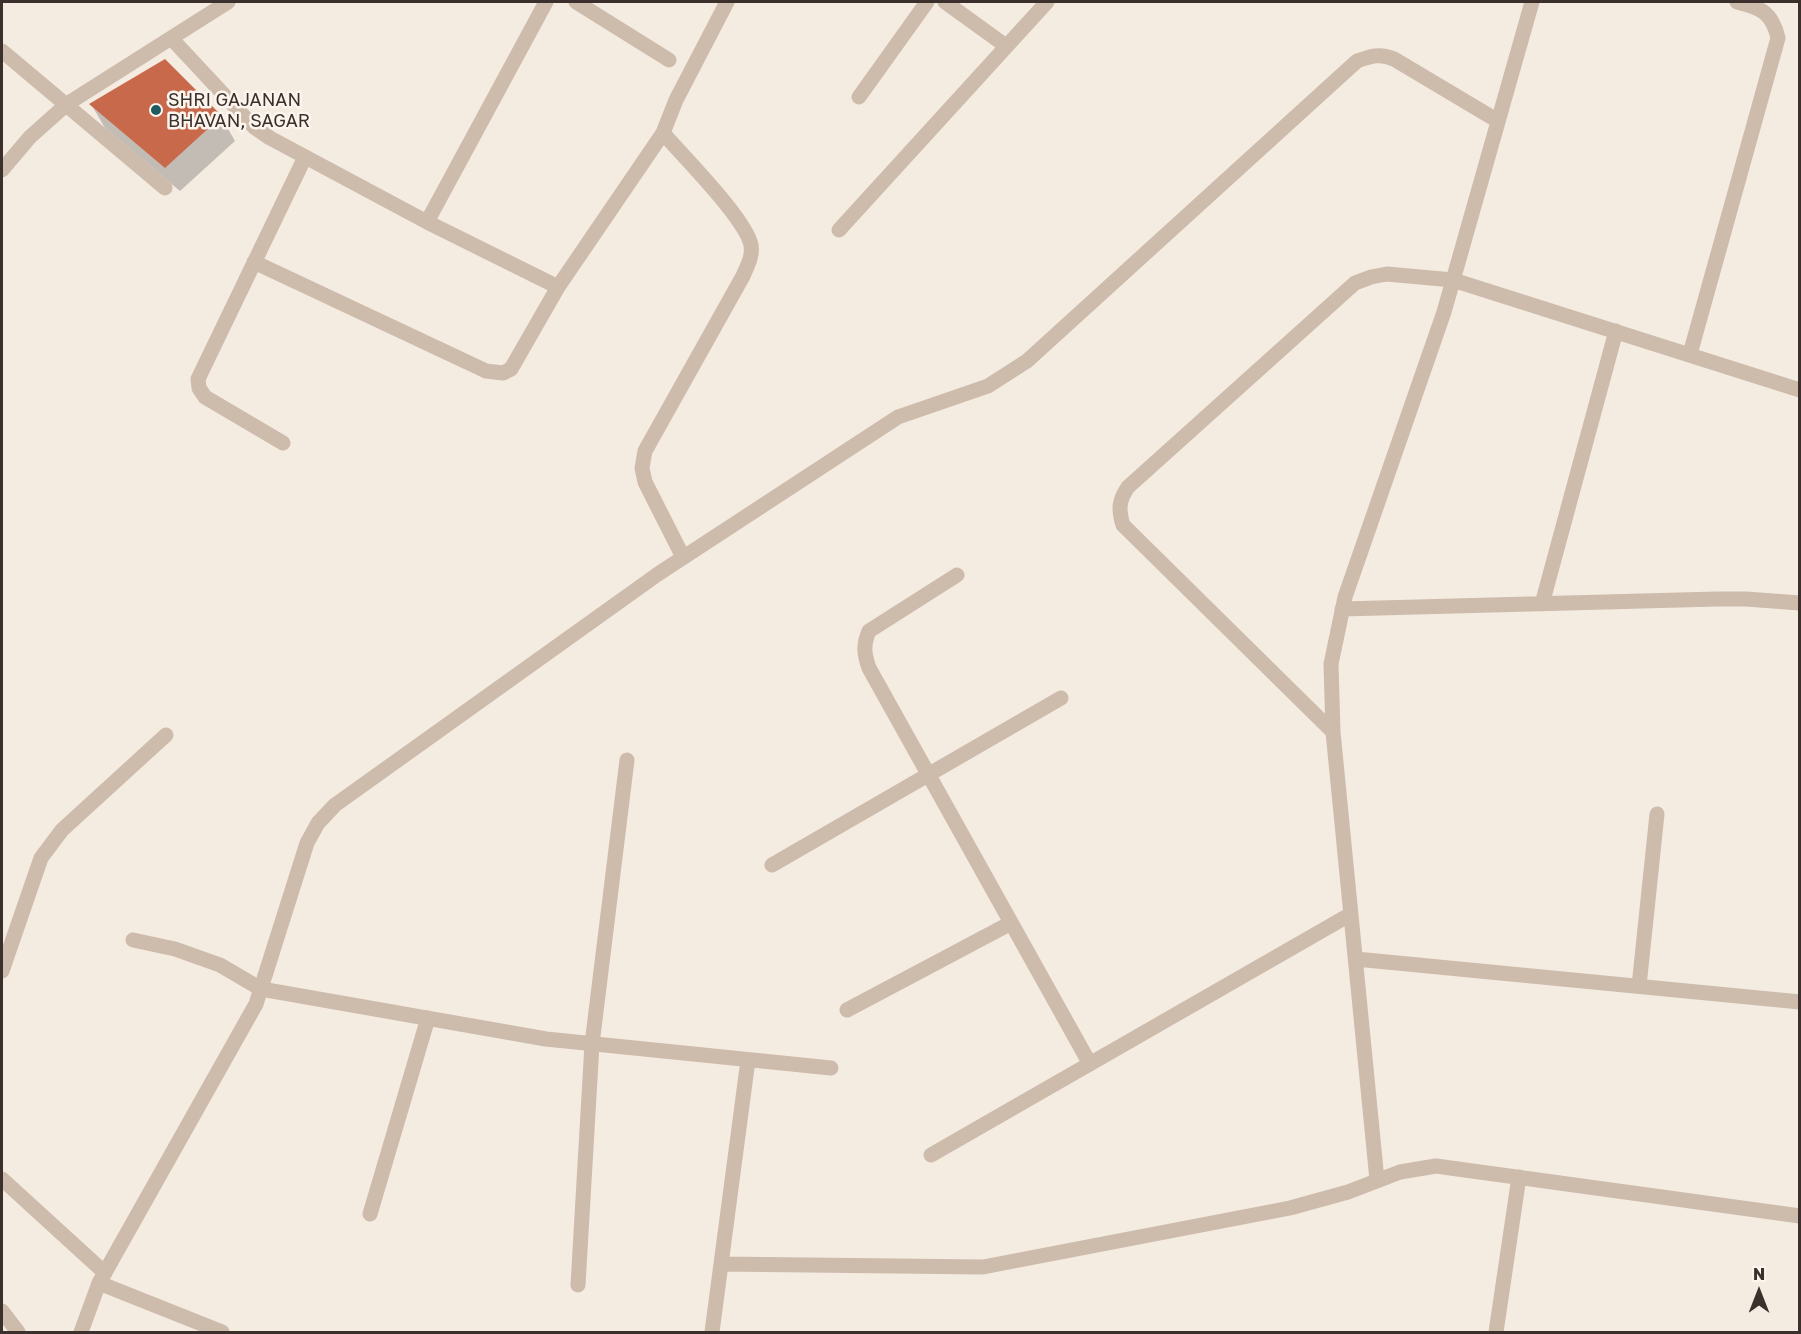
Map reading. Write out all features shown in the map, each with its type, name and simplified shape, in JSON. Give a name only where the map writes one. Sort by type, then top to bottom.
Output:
[{"type":"street","points":[[2,170],[30,137],[67,105],[228,2]]},
{"type":"street","points":[[576,2],[669,60]]},
{"type":"street","points":[[254,262],[486,371],[503,373],[511,369],[558,287],[663,133],[676,100],[727,2]]},
{"type":"street","points":[[859,97],[927,2]]},
{"type":"street","points":[[945,2],[1006,46]]},
{"type":"street","points":[[839,230],[1047,2]]},
{"type":"street","points":[[1377,1180],[1333,732],[1331,664],[1342,609],[1453,280],[1532,2]]},
{"type":"street","points":[[1690,354],[1778,38],[1769,16],[1757,7],[1737,2]]},
{"type":"street","points":[[427,222],[544,6]]},
{"type":"street","points":[[171,38],[254,127],[270,138],[427,222],[558,287]]},
{"type":"street","points":[[2,51],[165,188]]},
{"type":"street","points":[[81,1332],[102,1278],[248,1019],[261,988],[307,843],[318,823],[335,805],[683,557],[898,417],[988,386],[1027,361],[1358,61],[1371,56],[1383,55],[1394,58],[1498,121]]},
{"type":"street","points":[[663,133],[739,220],[751,244],[751,259],[743,276],[645,451],[642,468],[645,482],[683,557]]},
{"type":"street","points":[[283,443],[205,397],[199,388],[198,379],[305,158]]},
{"type":"street","points":[[1333,732],[1123,525],[1119,512],[1120,498],[1128,487],[1356,284],[1371,277],[1387,274],[1453,280],[1800,390]]},
{"type":"street","points":[[1542,604],[1616,331]]},
{"type":"street","points":[[957,575],[869,631],[864,644],[864,656],[1090,1064]]},
{"type":"street","points":[[1342,609],[1717,599],[1800,603]]},
{"type":"street","points":[[772,865],[1061,698]]},
{"type":"street","points":[[2,971],[41,858],[62,830],[166,735]]},
{"type":"street","points":[[578,1285],[592,1044],[627,760]]},
{"type":"street","points":[[1639,986],[1658,814]]},
{"type":"street","points":[[931,1155],[1328,926],[1351,915]]},
{"type":"street","points":[[847,1010],[1011,923]]},
{"type":"street","points":[[133,940],[175,949],[220,965],[261,988],[546,1039],[831,1068]]},
{"type":"street","points":[[1356,959],[1800,1002]]},
{"type":"street","points":[[370,1214],[428,1018]]},
{"type":"street","points":[[712,1332],[748,1060]]},
{"type":"street","points":[[721,1264],[983,1267],[1309,1204],[1400,1172],[1436,1166],[1800,1216]]},
{"type":"street","points":[[1496,1332],[1519,1177]]},
{"type":"street","points":[[2,1179],[102,1278],[222,1332]]},
{"type":"street","points":[[2,1311],[18,1332]]},
{"type":"building","name":"SHRI GAJANAN BHAVAN, SAGAR","points":[[165,59],[222,116],[165,168],[89,104]]},
{"type":"place","name":"SHRI GAJANAN BHAVAN, SAGAR","points":[[156,110]]}]
